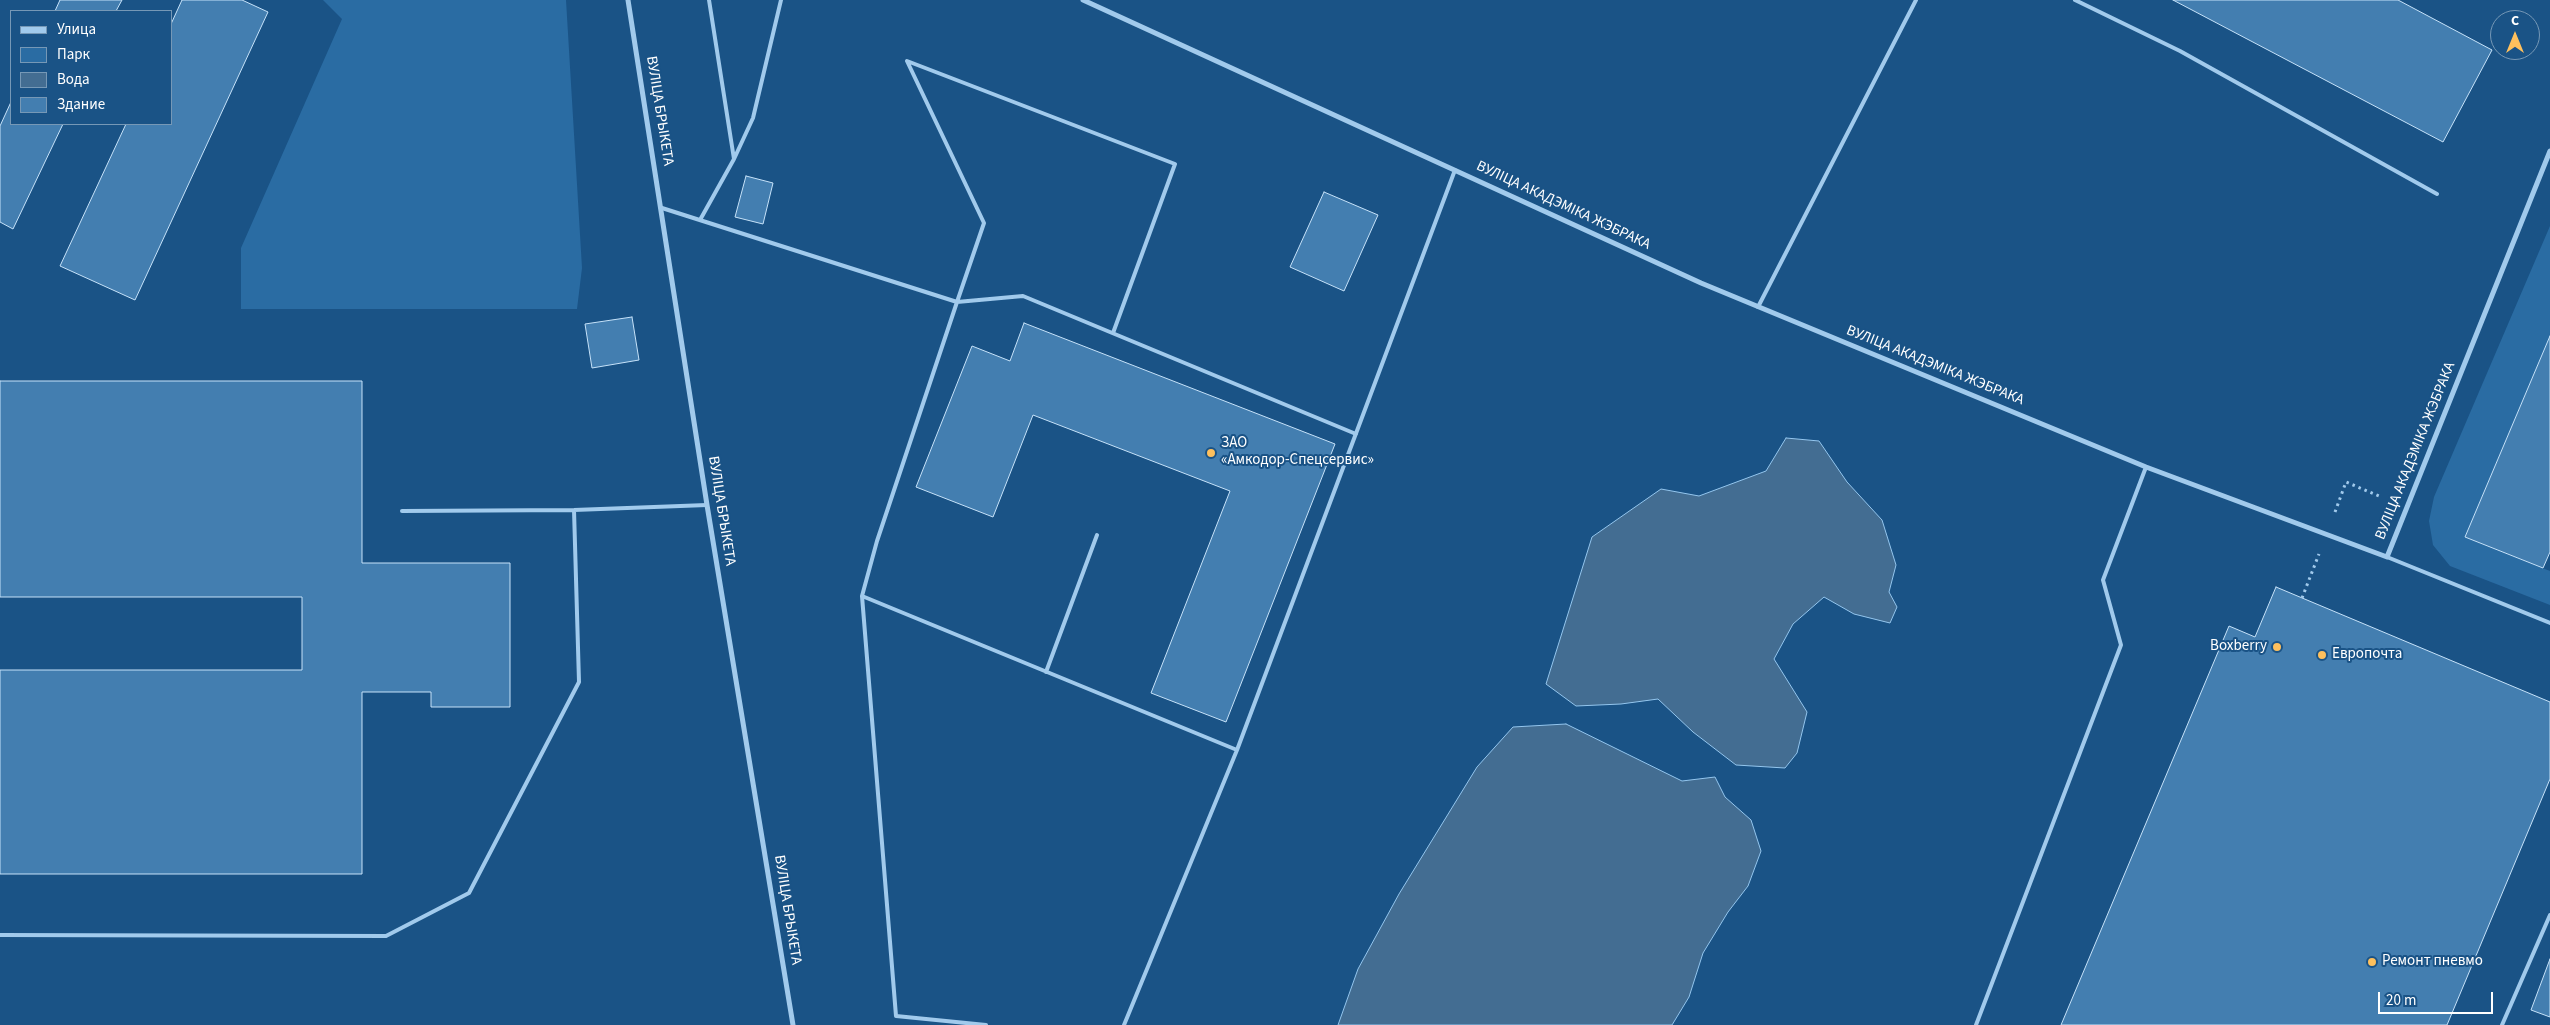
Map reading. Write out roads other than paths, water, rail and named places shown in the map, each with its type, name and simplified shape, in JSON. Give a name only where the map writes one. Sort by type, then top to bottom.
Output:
[{"type":"street","name":"ВУЛІЦА БРЫКЕТА","points":[[628,0],[707,505],[793,1025]]},
{"type":"street","name":"ВУЛІЦА АКАДЭМІКА ЖЭБРАКА","points":[[1083,0],[1692,279],[2146,467],[2387,557],[2550,151]]},
{"type":"lane","points":[[709,0],[734,159]]},
{"type":"lane","points":[[700,220],[734,159],[753,118],[781,0]]},
{"type":"lane","points":[[1758,307],[1916,0]]},
{"type":"lane","points":[[2075,0],[2180,51],[2438,194]]},
{"type":"lane","points":[[986,1025],[896,1016],[862,596],[877,541],[984,223],[907,62],[1175,164],[1113,333]]},
{"type":"lane","points":[[1124,1025],[1237,750],[1455,170]]},
{"type":"lane","points":[[662,208],[957,302],[1023,296],[1356,434]]},
{"type":"lane","points":[[1976,1025],[2121,645],[2103,580],[2146,467]]},
{"type":"lane","points":[[402,511],[574,510],[707,505]]},
{"type":"lane","points":[[0,935],[386,936],[469,893],[579,682],[574,510]]},
{"type":"lane","points":[[1046,672],[1097,535]]},
{"type":"lane","points":[[2387,557],[2550,623]]},
{"type":"lane","points":[[862,596],[1237,750]]},
{"type":"lane","points":[[2502,1025],[2550,915]]},
{"type":"water","points":[[1786,438],[1819,441],[1847,482],[1882,520],[1896,565],[1889,592],[1897,607],[1890,623],[1854,614],[1824,597],[1793,624],[1774,659],[1807,712],[1797,753],[1785,768],[1736,765],[1693,732],[1658,699],[1621,704],[1576,706],[1546,684],[1592,537],[1661,489],[1699,496],[1766,471]]},
{"type":"water","points":[[1566,724],[1682,781],[1715,777],[1725,797],[1751,820],[1761,851],[1748,886],[1728,912],[1703,953],[1689,997],[1672,1025],[1338,1025],[1358,969],[1399,894],[1477,767],[1513,727]]},
{"type":"place","name":"ЗАО «Амкодор-Спецсервис»","points":[[1211,453]]},
{"type":"place","name":"Boxberry","points":[[2277,647]]},
{"type":"place","name":"Европочта","points":[[2322,655]]},
{"type":"place","name":"Ремонт пневмо","points":[[2372,962]]}]
